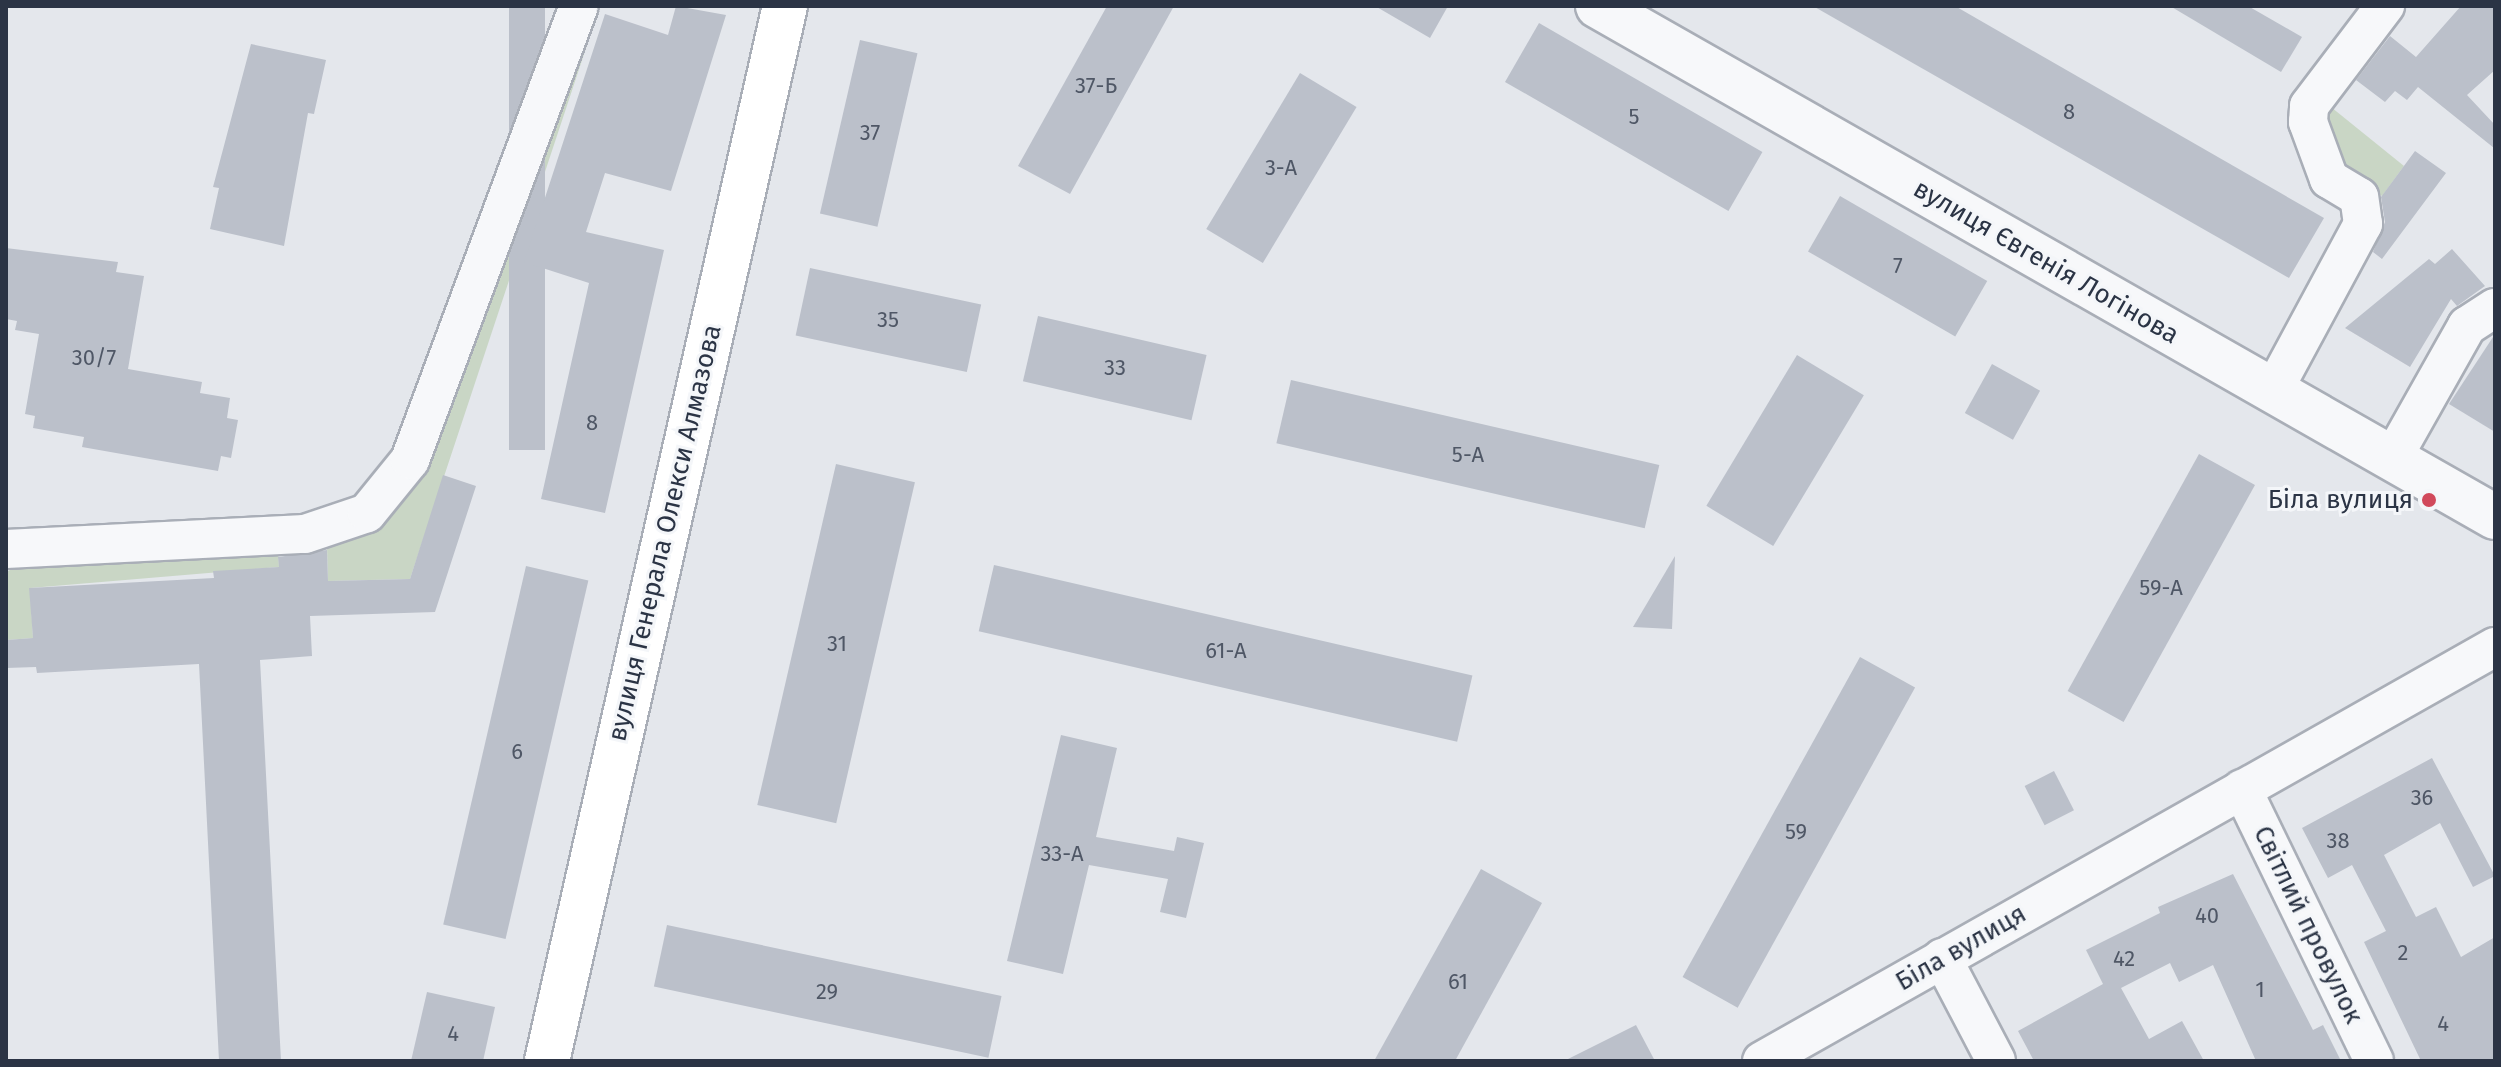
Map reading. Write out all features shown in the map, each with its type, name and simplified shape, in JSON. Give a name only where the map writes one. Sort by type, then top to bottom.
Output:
[{"type":"main road","name":"вулиця Генерала Олекси Алмазова","points":[[547,1061],[785,6]]},
{"type":"street","points":[[6,549],[305,534],[367,513],[410,460],[579,6]]},
{"type":"street","name":"вулиця Євгенія Логінова","points":[[1598,6],[2495,517]]},
{"type":"street","points":[[2273,391],[2363,224],[2359,197],[2329,179],[2308,122],[2309,106],[2385,6]]},
{"type":"street","points":[[2392,459],[2467,326],[2495,308]]},
{"type":"street","name":"Біла вулиця","points":[[1762,1061],[2495,647]]},
{"type":"street","name":"Світлий провулок","points":[[2242,789],[2374,1061]]},
{"type":"street","points":[[1942,958],[1996,1061]]},
{"type":"green space","points":[[600,6],[410,579],[328,581],[327,547],[374,527],[423,465]]},
{"type":"green space","points":[[2326,103],[2404,166],[2382,196],[2335,166],[2323,121]]},
{"type":"green space","points":[[278,550],[279,567],[30,588],[33,638],[6,640],[6,572],[16,567]]},
{"type":"building","points":[[509,6],[545,6],[545,450],[509,450]]},
{"type":"building","points":[[676,6],[726,15],[671,191],[605,173],[586,232],[664,250],[605,513],[541,499],[589,283],[524,262],[605,14],[668,35]]},
{"type":"building","points":[[1107,6],[1174,6],[1070,194],[1018,166]]},
{"type":"building","points":[[1375,6],[1448,6],[1430,38]]},
{"type":"building","points":[[1813,6],[1955,6],[2324,218],[2289,278]]},
{"type":"building","points":[[2170,6],[2248,6],[2302,37],[2281,72]]},
{"type":"building","points":[[2461,6],[2495,6],[2495,70],[2467,95],[2495,125],[2494,148],[2418,87],[2407,100],[2395,91],[2385,102],[2356,80],[2390,36],[2416,57]]},
{"type":"building","points":[[1539,23],[1762,152],[1728,211],[1505,82]]},
{"type":"building","points":[[860,40],[917,53],[877,227],[820,213]]},
{"type":"building","points":[[251,44],[326,60],[314,114],[308,113],[284,246],[210,229],[219,188],[213,187]]},
{"type":"building","points":[[1300,73],[1357,107],[1263,263],[1206,229]]},
{"type":"building","points":[[2415,151],[2446,173],[2382,259],[2373,252],[2385,222],[2381,197]]},
{"type":"building","points":[[1840,196],[1987,281],[1955,336],[1808,251]]},
{"type":"building","points":[[6,248],[118,262],[116,272],[144,276],[128,369],[202,382],[200,393],[230,398],[227,418],[238,420],[231,458],[221,456],[218,471],[82,447],[84,437],[33,428],[35,416],[25,414],[39,334],[15,330],[17,321],[6,319]]},
{"type":"building","points":[[2452,249],[2485,286],[2457,306],[2451,299],[2410,367],[2345,328],[2429,259],[2435,264]]},
{"type":"building","points":[[810,268],[981,304],[967,372],[796,335]]},
{"type":"building","points":[[1038,316],[1207,355],[1191,420],[1023,381]]},
{"type":"building","points":[[2495,334],[2495,432],[2449,404]]},
{"type":"building","points":[[1797,355],[1864,395],[1773,546],[1706,506]]},
{"type":"building","points":[[1992,364],[2040,391],[2013,440],[1965,413]]},
{"type":"building","points":[[1291,380],[1659,465],[1645,528],[1276,443]]},
{"type":"building","points":[[2199,454],[2255,485],[2124,722],[2068,691]]},
{"type":"building","points":[[836,464],[915,482],[836,823],[757,805]]},
{"type":"building","points":[[443,475],[476,486],[435,612],[310,616],[312,656],[260,660],[281,1061],[219,1061],[199,664],[37,673],[36,667],[6,668],[6,640],[33,638],[29,588],[214,578],[213,571],[279,567],[278,557],[327,550],[328,581],[410,579]]},
{"type":"building","points":[[1675,556],[1672,629],[1633,627]]},
{"type":"building","points":[[994,565],[1472,675],[1457,742],[979,631]]},
{"type":"building","points":[[526,566],[588,580],[506,939],[443,925]]},
{"type":"building","points":[[1860,657],[1915,688],[1738,1008],[1683,977]]},
{"type":"building","points":[[1061,735],[1117,748],[1096,837],[1174,851],[1177,837],[1204,843],[1186,918],[1160,912],[1168,879],[1089,865],[1063,974],[1007,961]]},
{"type":"building","points":[[2432,758],[2495,876],[2473,887],[2440,823],[2384,855],[2416,917],[2436,907],[2461,957],[2495,937],[2495,1061],[2421,1061],[2364,942],[2386,931],[2352,865],[2328,878],[2302,828]]},
{"type":"building","points":[[2054,771],[2074,810],[2045,825],[2025,786]]},
{"type":"building","points":[[1481,869],[1542,903],[1455,1061],[1374,1061]]},
{"type":"building","points":[[2233,874],[2313,1030],[2323,1025],[2341,1061],[2256,1061],[2213,965],[2179,982],[2170,963],[2121,988],[2149,1039],[2182,1021],[2204,1061],[2034,1061],[2018,1031],[2103,984],[2086,950],[2160,913],[2158,907]]},
{"type":"building","points":[[667,925],[1002,996],[988,1058],[654,987]]},
{"type":"building","points":[[427,992],[495,1007],[483,1061],[411,1061]]},
{"type":"building","points":[[1636,1025],[1655,1061],[1564,1061]]},
{"type":"place","name":"Біла вулиця","points":[[2429,500]]}]
